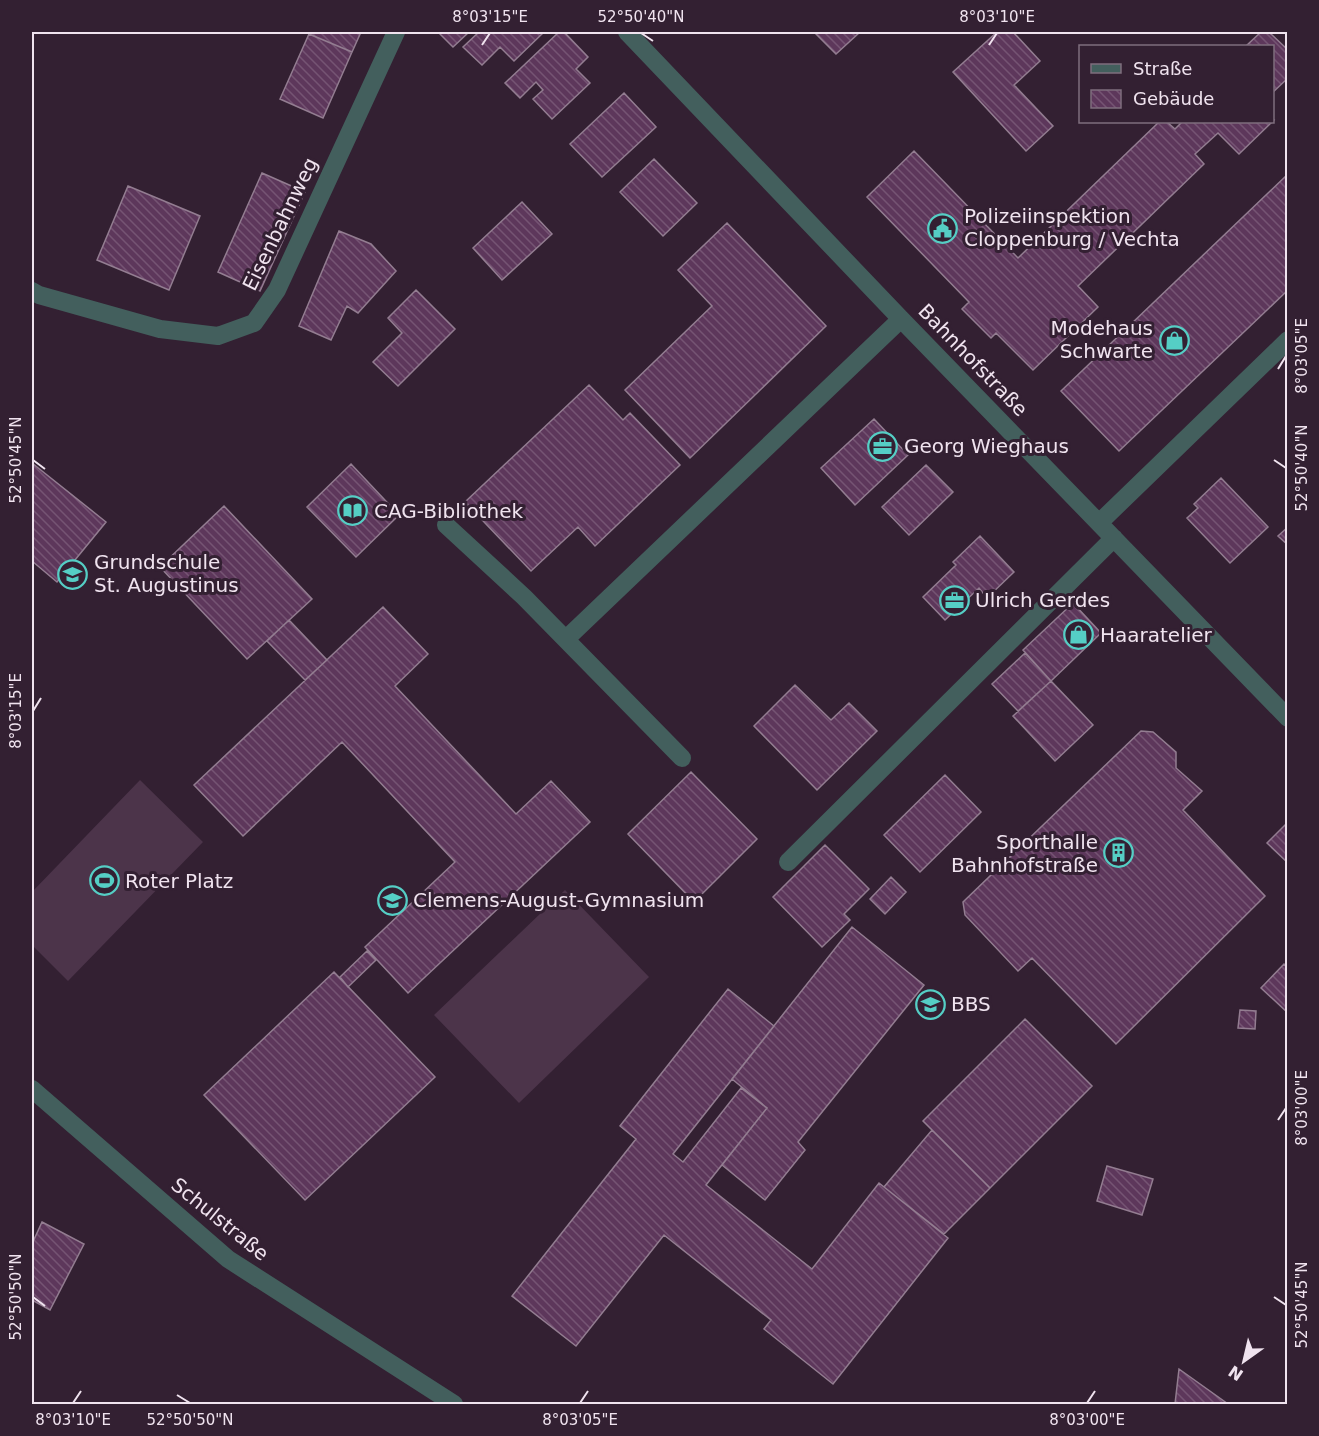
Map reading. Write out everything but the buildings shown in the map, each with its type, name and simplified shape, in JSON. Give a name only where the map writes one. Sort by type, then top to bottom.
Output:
[{"type":"street","name":"Eisenbahnweg","points":[[32,291],[39,295],[160,329],[218,336],[254,323],[277,290],[396,32]]},
{"type":"street","name":"Bahnhofstraße","points":[[627,32],[1287,718]]},
{"type":"street","points":[[566,639],[901,319]]},
{"type":"street","points":[[1100,523],[1287,339]]},
{"type":"street","points":[[446,525],[566,639],[682,758]]},
{"type":"street","points":[[788,862],[1114,538]]},
{"type":"street","name":"Schulstraße","points":[[32,1089],[228,1260],[454,1404]]},
{"type":"shaded area","name":"Roter Platz","points":[[140,780],[203,842],[68,981],[32,945],[32,892]]},
{"type":"shaded area","points":[[565,890],[649,977],[519,1103],[434,1015]]},
{"type":"place","name":"Polizeiinspektion Cloppenburg / Vechta","points":[[943,228]]},
{"type":"place","name":"Modehaus Schwarte","points":[[1174,340]]},
{"type":"place","name":"Georg Wieghaus","points":[[883,446]]},
{"type":"place","name":"CAG-Bibliothek","points":[[353,511]]},
{"type":"place","name":"Grundschule St. Augustinus","points":[[73,574]]},
{"type":"place","name":"Ulrich Gerdes","points":[[954,600]]},
{"type":"place","name":"Haaratelier","points":[[1079,635]]},
{"type":"place","name":"Sporthalle Bahnhofstraße","points":[[1119,853]]},
{"type":"place","name":"Roter Platz","points":[[104,881]]},
{"type":"place","name":"Clemens-August-Gymnasium","points":[[392,900]]},
{"type":"place","name":"BBS","points":[[930,1004]]}]
